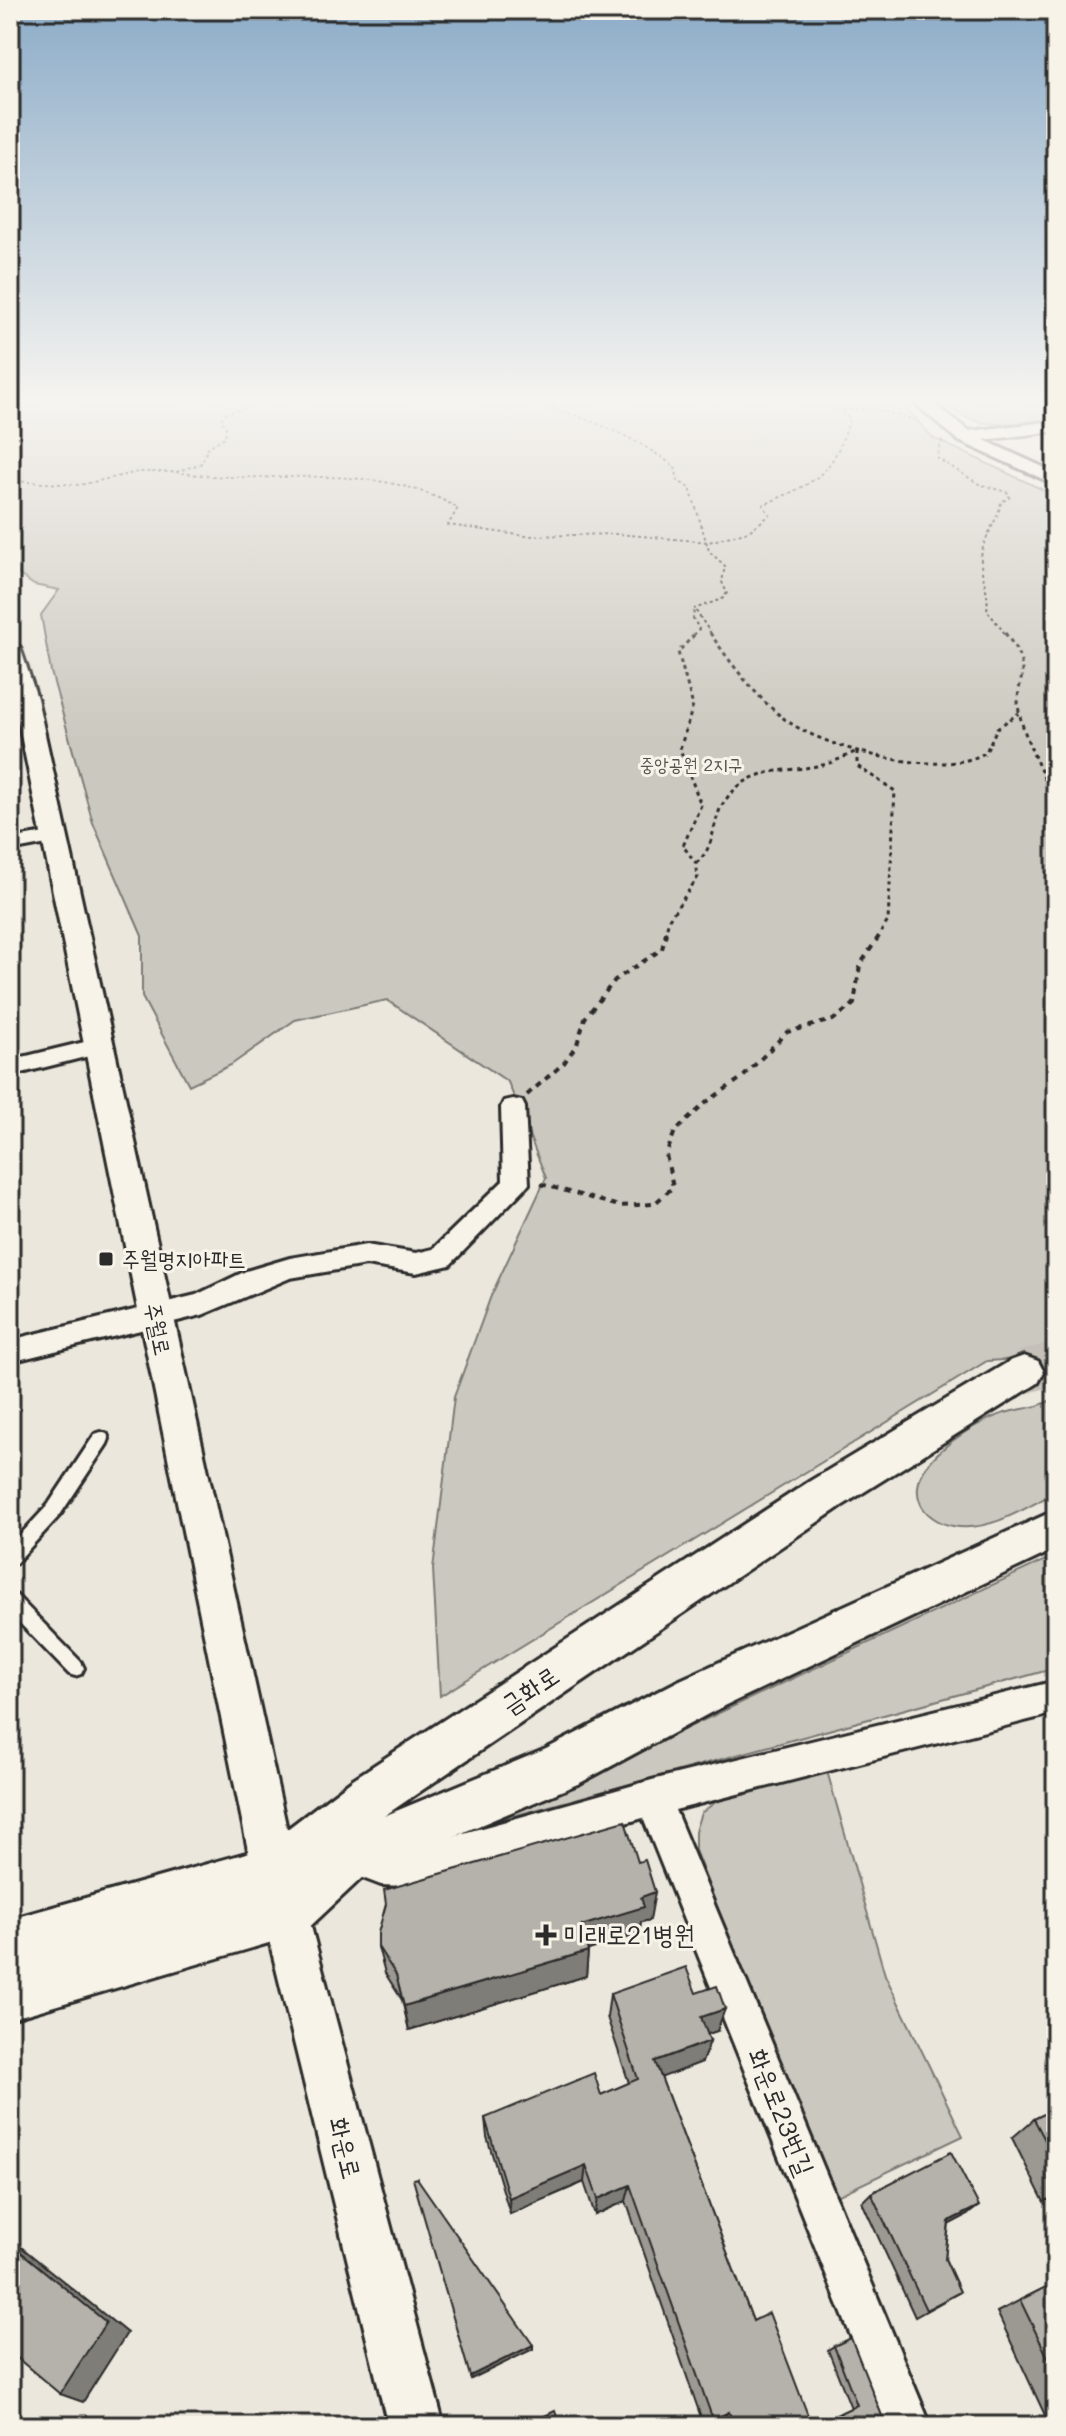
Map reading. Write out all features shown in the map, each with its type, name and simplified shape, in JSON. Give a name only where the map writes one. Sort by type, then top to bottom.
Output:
[{"type":"main road","name":"금화로","points":[[10,1945],[280,1893],[396,1779],[825,1494],[1024,1372]]},
{"type":"main road","name":"금화로","points":[[10,1993],[280,1893],[349,1855],[563,1766],[696,1696],[1056,1529]]},
{"type":"street","name":"주월로","points":[[10,647],[18,699],[56,837],[280,1893]]},
{"type":"street","points":[[10,845],[56,837]]},
{"type":"street","points":[[10,1068],[101,1046]]},
{"type":"street","points":[[10,1351],[202,1304],[256,1278],[290,1268],[366,1255],[416,1263],[441,1258],[516,1184],[513,1107]]},
{"type":"street","points":[[349,1855],[381,1867],[403,1868],[652,1798],[1056,1697]]},
{"type":"street","name":"화운로23번길","points":[[652,1798],[909,2426]]},
{"type":"street","name":"화운로","points":[[280,1893],[416,2426]]},
{"type":"lane","points":[[10,1558],[54,1510],[101,1439]]},
{"type":"lane","points":[[10,1601],[75,1668]]},
{"type":"path","points":[[455,514],[448,525],[496,529],[526,536],[618,534],[709,542],[733,537],[765,521],[769,514]]},
{"type":"path","points":[[694,609],[722,599],[727,593],[722,582],[725,566],[709,551],[699,514]]},
{"type":"path","points":[[996,514],[980,556],[983,578],[989,590],[987,610],[1019,651],[1024,694],[1018,705],[1019,713],[1055,804],[1056,819]]},
{"type":"path","points":[[694,609],[759,696],[795,727],[857,751],[927,764],[956,764],[982,757],[993,745],[997,728],[1019,713]]},
{"type":"path","points":[[513,1107],[564,1063],[577,1044],[585,1018],[615,980],[662,949],[669,919],[698,877],[696,863],[685,854],[683,843],[684,831],[699,812],[701,802],[686,770],[686,759],[680,752],[693,705],[678,652],[699,629],[693,618],[694,609]]},
{"type":"path","points":[[696,863],[709,855],[716,834],[715,816],[726,799],[759,770],[827,764],[857,751]]},
{"type":"path","points":[[516,1184],[528,1182],[619,1206],[654,1204],[673,1187],[666,1155],[675,1131],[708,1101],[743,1077],[787,1032],[833,1020],[854,1004],[860,965],[888,921],[895,791],[857,766],[857,751]]},
{"type":"green space","name":"중앙공원 2지구","points":[[10,514],[1056,514],[1056,1368],[1034,1358],[987,1361],[440,1696],[433,1569],[454,1397],[491,1296],[546,1178],[508,1082],[387,1000],[295,1020],[231,1065],[189,1085],[142,997],[142,936],[93,823],[51,672],[41,615],[59,590],[34,585],[18,574],[10,547]]},
{"type":"green space","points":[[1056,1396],[1056,1492],[1006,1518],[980,1526],[948,1525],[925,1511],[918,1488],[923,1473],[945,1447],[992,1418],[1039,1405]]},
{"type":"green space","points":[[1056,1555],[1056,1668],[480,1825]]},
{"type":"green space","points":[[825,1764],[885,1975],[963,2136],[837,2196],[695,1850],[695,1831],[701,1813],[717,1801]]},
{"type":"building","points":[[625,1821],[638,1862],[645,1860],[655,1892],[641,1897],[644,1907],[581,1926],[588,1951],[404,2006],[396,1975],[378,1947],[378,1933],[386,1904],[384,1890]]},
{"type":"building","points":[[686,1967],[696,1993],[717,1986],[725,2009],[701,2017],[710,2041],[655,2061],[753,2321],[769,2313],[812,2426],[734,2426],[729,2412],[713,2420],[630,2185],[598,2199],[586,2165],[509,2198],[485,2118],[594,2073],[601,2095],[638,2079],[610,1994]]},
{"type":"building","points":[[1056,2108],[1056,2161],[1034,2119]]},
{"type":"building","points":[[951,2152],[979,2206],[949,2221],[945,2259],[960,2292],[926,2310],[871,2193]]},
{"type":"building","points":[[417,2178],[533,2345],[470,2376],[413,2179]]},
{"type":"building","points":[[10,2243],[106,2322],[60,2394],[10,2352]]},
{"type":"building","points":[[1056,2282],[1056,2374],[1020,2300]]},
{"type":"building","points":[[851,2338],[886,2426],[845,2426],[840,2413],[857,2405],[834,2346]]},
{"type":"building","points":[[555,2411],[560,2426],[524,2426]]},
{"type":"tunnel","points":[[1024,1372],[1056,1363]]},
{"type":"place","name":"주월명지아파트","points":[[106,1259]]},
{"type":"place","name":"미래로21병원","points":[[546,1935]]}]
